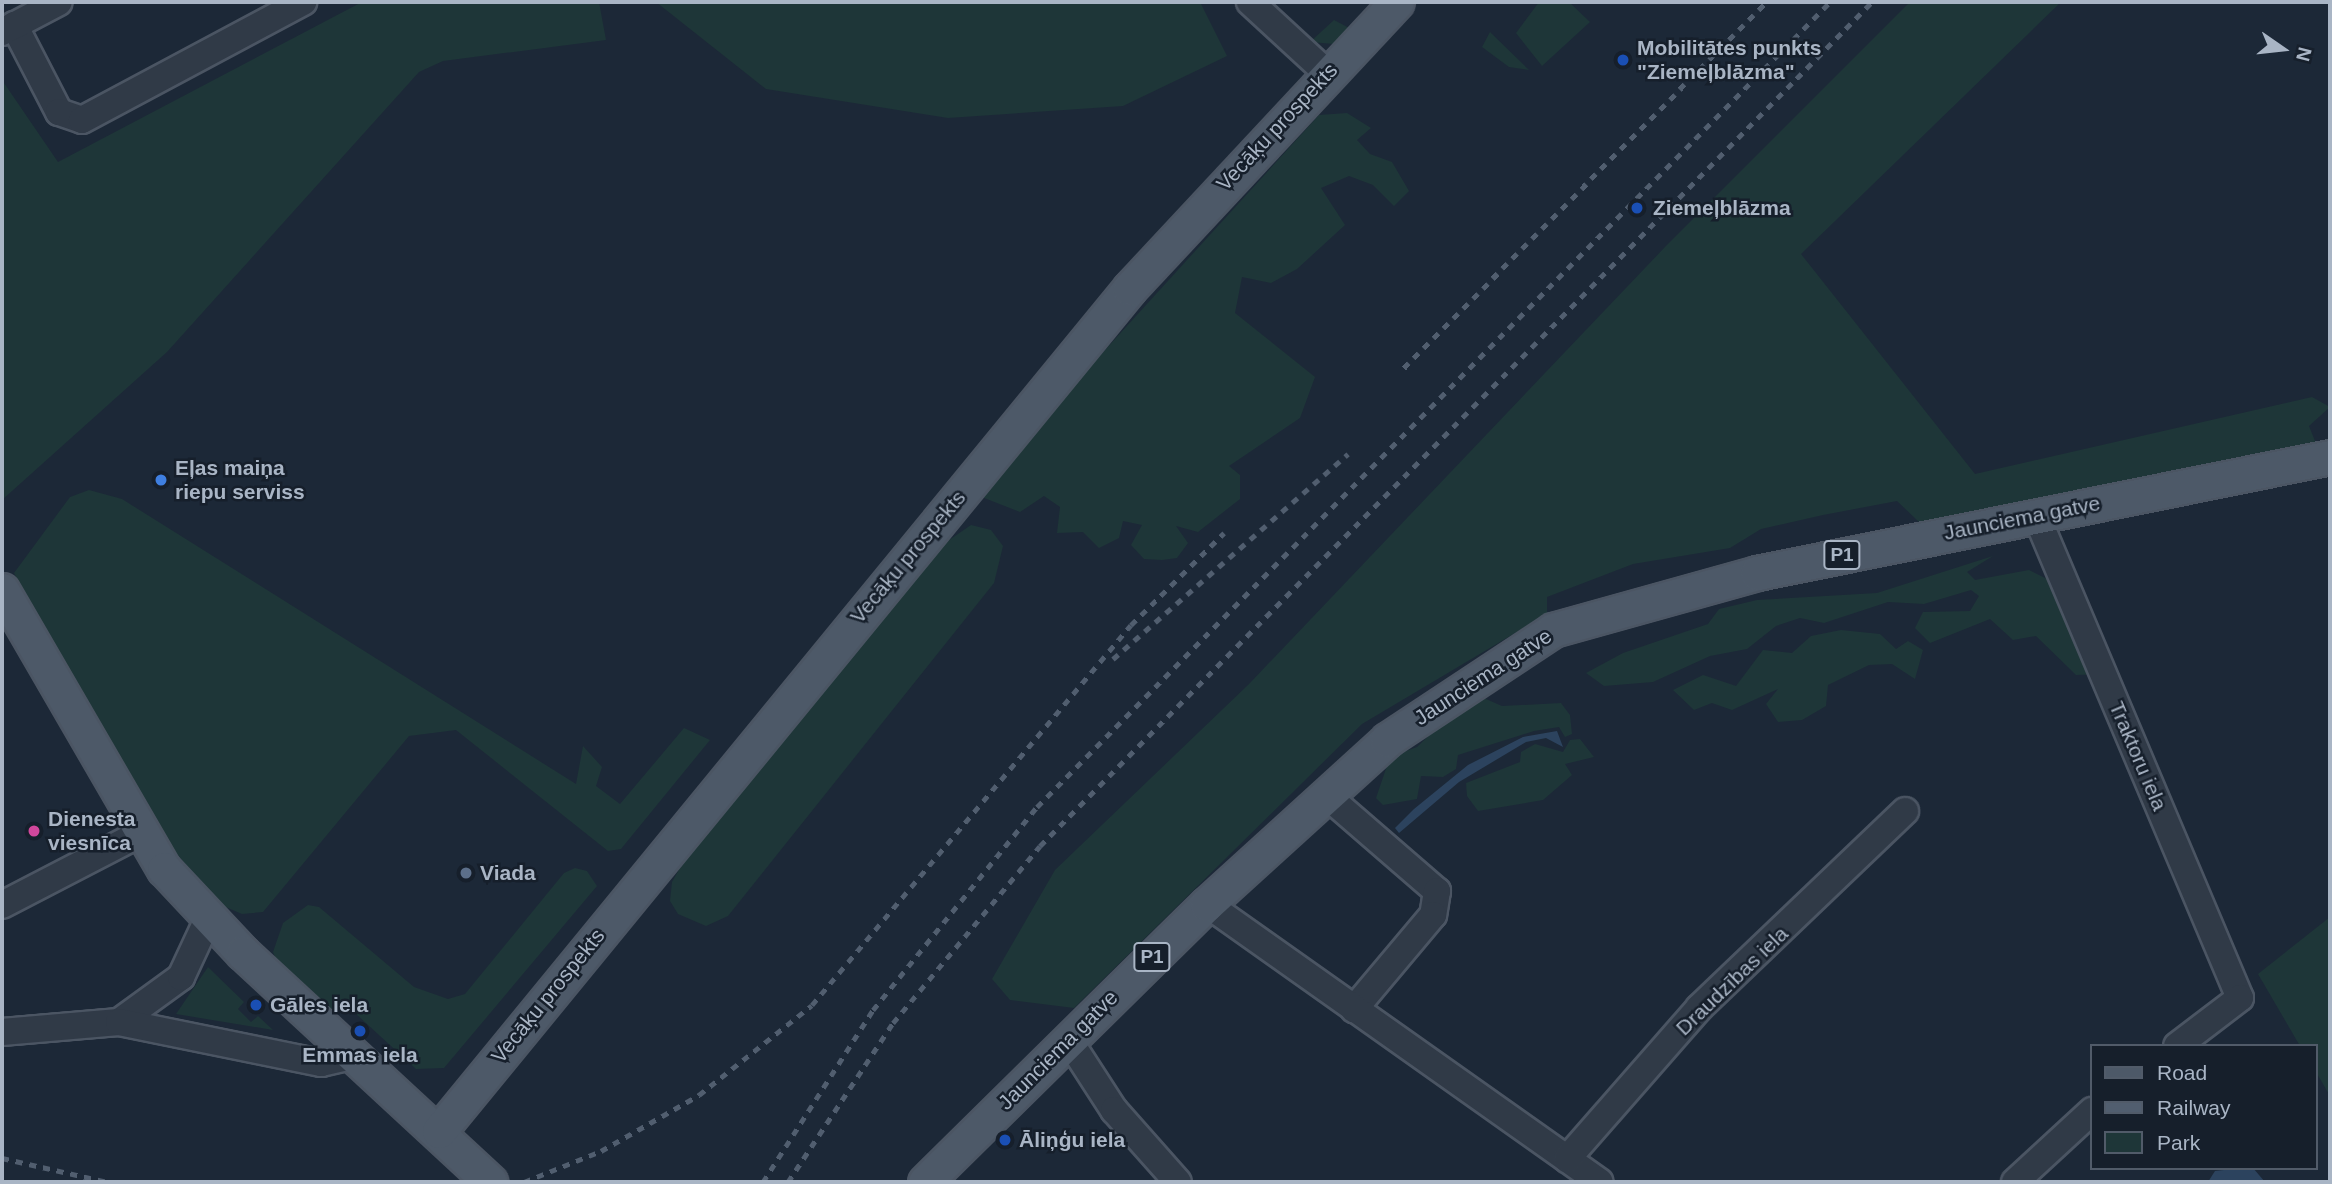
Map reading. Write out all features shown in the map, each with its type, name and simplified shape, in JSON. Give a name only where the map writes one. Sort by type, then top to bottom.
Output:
[{"type":"main road","name":"Vecāķu prospekts","points":[[439,1131],[1130,288],[1327,73],[1397,2]]},
{"type":"main road","name":"Jaunciema gatve","points":[[925,1182],[1207,904],[1387,740],[1553,630],[1757,573],[2330,457]]},
{"type":"main road","points":[[2,590],[141,833],[208,919],[351,1056],[439,1131],[490,1182]]},
{"type":"street","points":[[59,2],[8,29],[59,112],[82,120],[303,2]]},
{"type":"street","points":[[1251,2],[1327,73]]},
{"type":"street","name":"Traktoru iela","points":[[2036,515],[2240,998],[2180,1044]]},
{"type":"street","points":[[1326,795],[1437,891],[1433,915],[1354,1009]]},
{"type":"street","name":"Draudzības iela","points":[[1567,1159],[1699,1008],[1905,810]]},
{"type":"street","points":[[2,905],[141,833]]},
{"type":"street","points":[[1207,904],[1599,1182]]},
{"type":"street","points":[[119,1022],[181,977],[208,919]]},
{"type":"street","points":[[2,1032],[119,1022],[321,1063],[351,1056]]},
{"type":"street","points":[[1068,1039],[1115,1110],[1178,1182]]},
{"type":"street","points":[[2015,1182],[2090,1113]]},
{"type":"green space","points":[[362,2],[599,2],[606,40],[443,61],[419,72],[167,352],[2,500],[2,80],[58,162]]},
{"type":"green space","points":[[656,2],[1200,2],[1227,56],[1123,106],[948,118],[766,89]]},
{"type":"green space","points":[[1539,2],[1569,2],[1590,22],[1542,66],[1516,33]]},
{"type":"green space","points":[[1910,2],[2061,2],[1801,254],[1975,474],[2312,397],[2330,407],[2309,426],[2317,446],[1919,522],[1897,501],[1823,515],[1761,529],[1730,548],[1633,564],[1547,597],[1547,614],[1362,724],[1074,1008],[1010,1000],[992,979],[1055,870],[1249,684],[1665,247]]},
{"type":"green space","points":[[1334,20],[1353,30],[1334,44],[1310,42]]},
{"type":"green space","points":[[1490,32],[1529,70],[1509,67],[1482,47]]},
{"type":"green space","points":[[1347,113],[1371,128],[1357,140],[1370,154],[1392,162],[1409,191],[1394,206],[1373,185],[1349,176],[1321,188],[1345,225],[1297,269],[1271,283],[1242,277],[1235,313],[1315,377],[1300,418],[1229,466],[1240,475],[1240,499],[1198,532],[1176,526],[1188,543],[1177,558],[1162,560],[1144,559],[1131,545],[1142,525],[1123,521],[1119,538],[1099,548],[1083,532],[1057,533],[1060,507],[1044,496],[1020,512],[974,494],[1319,115]]},
{"type":"green space","points":[[89,490],[122,499],[576,784],[583,746],[602,767],[596,786],[620,804],[684,728],[710,740],[621,849],[608,851],[456,730],[409,736],[263,912],[242,914],[214,902],[122,783],[14,573],[70,497]]},
{"type":"green space","points":[[971,525],[991,530],[1003,546],[994,583],[728,916],[706,926],[678,914],[670,901],[672,882],[690,850],[939,547]]},
{"type":"green space","points":[[1993,556],[1967,572],[1975,580],[2029,570],[2053,582],[2105,674],[2076,675],[2036,636],[2013,640],[1990,619],[1930,643],[1915,628],[1923,612],[1970,611],[1979,596],[1971,590],[1924,604],[1888,602],[1824,623],[1800,618],[1776,626],[1747,649],[1710,656],[1653,682],[1604,686],[1586,673],[1623,653],[1708,624],[1719,609],[1757,600],[1877,593]]},
{"type":"green space","points":[[1841,630],[1880,634],[1896,649],[1908,641],[1923,650],[1915,679],[1892,664],[1869,665],[1828,685],[1826,706],[1802,720],[1778,722],[1766,704],[1778,689],[1732,710],[1712,703],[1694,710],[1673,690],[1703,675],[1736,686],[1763,650],[1792,653],[1811,636]]},
{"type":"green space","points":[[1486,699],[1502,706],[1561,703],[1570,715],[1572,734],[1565,737],[1559,727],[1534,731],[1458,755],[1456,769],[1443,777],[1421,776],[1417,799],[1383,805],[1376,798],[1390,757],[1417,747],[1465,701]]},
{"type":"green space","points":[[1580,739],[1594,757],[1565,764],[1572,775],[1543,800],[1478,811],[1467,796],[1466,783],[1520,762],[1521,752],[1535,744],[1563,752],[1570,740]]},
{"type":"green space","points":[[575,868],[587,871],[597,886],[444,1068],[416,1069],[343,1002],[334,1011],[310,995],[279,967],[273,952],[283,923],[308,905],[319,907],[414,987],[448,999],[465,994],[564,873]]},
{"type":"green space","points":[[2330,917],[2330,1096],[2318,1075],[2318,1044],[2299,1044],[2258,974]]},
{"type":"green space","points":[[208,967],[244,1002],[238,1009],[251,1022],[258,1016],[273,1030],[176,1014]]},
{"type":"water","points":[[1557,731],[1563,747],[1546,738],[1526,742],[1459,782],[1399,833],[1395,828],[1468,765],[1523,737]]},
{"type":"water","points":[[2255,1170],[2265,1182],[2208,1182],[2215,1171]]},
{"type":"railway","points":[[1404,368],[1766,2]]},
{"type":"railway","points":[[763,1182],[873,1010],[1037,807],[1830,2]]},
{"type":"railway","points":[[788,1182],[893,1023],[1040,846],[1872,2]]},
{"type":"railway","points":[[1113,659],[1348,454]]},
{"type":"railway","points":[[524,1182],[601,1151],[699,1095],[812,1005],[1131,625],[1224,533]]},
{"type":"railway","points":[[2,1158],[108,1182]]},
{"type":"place","name":"Mobilitātes punkts \"Ziemeļblāzma\"","points":[[1623,60]]},
{"type":"place","name":"Ziemeļblāzma","points":[[1637,208]]},
{"type":"place","name":"Eļas maiņa riepu serviss","points":[[161,480]]},
{"type":"place","name":"Dienesta viesnīca","points":[[34,831]]},
{"type":"place","name":"Viada","points":[[466,873]]},
{"type":"place","name":"Gāles iela","points":[[256,1005]]},
{"type":"place","name":"Emmas iela","points":[[360,1031]]},
{"type":"place","name":"Āliņģu iela","points":[[1005,1140]]}]
